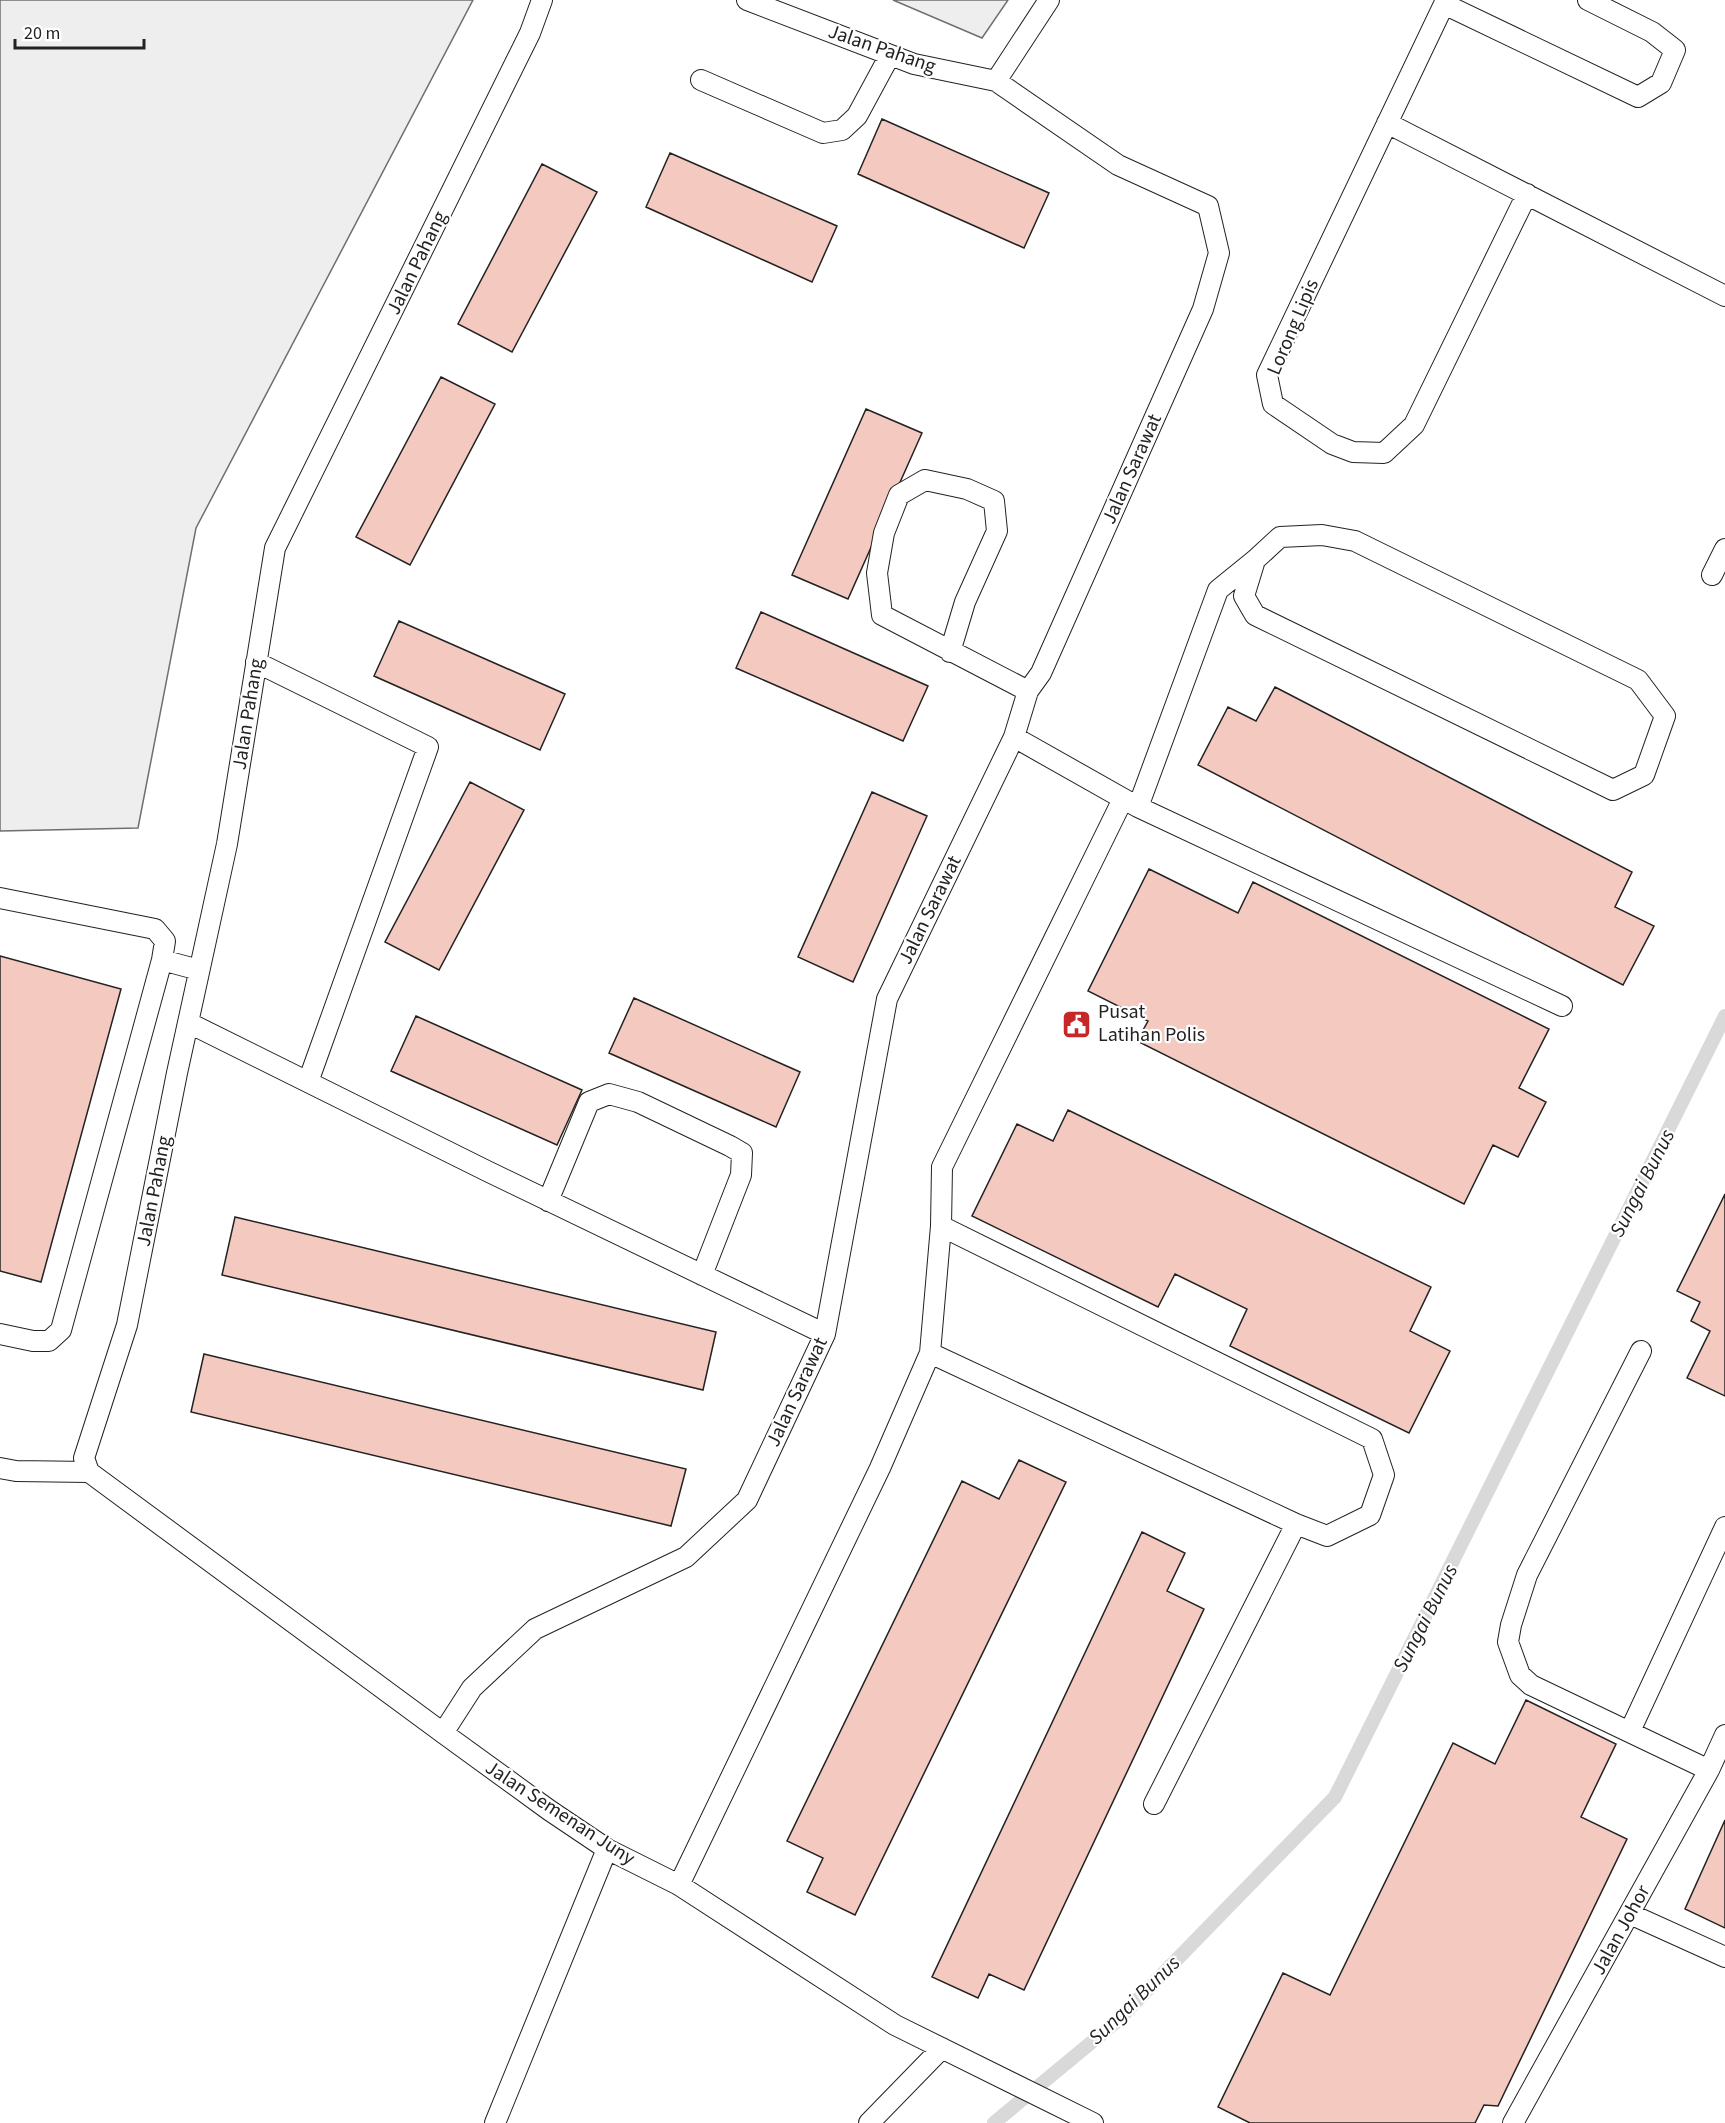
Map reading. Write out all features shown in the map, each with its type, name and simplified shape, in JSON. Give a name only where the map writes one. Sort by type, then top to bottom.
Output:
[{"type":"lane","name":"Jalan Pahang","points":[[89,1472],[84,1458],[128,1325],[226,844],[275,548],[530,33],[542,0]]},
{"type":"lane","name":"Jalan Pahang","points":[[747,0],[914,64],[996,81]]},
{"type":"lane","points":[[996,81],[1049,0]]},
{"type":"lane","points":[[1445,2],[1638,97],[1661,83],[1675,50],[1652,32],[1588,0]]},
{"type":"lane","name":"Lorong Lipis","points":[[1445,2],[1268,375],[1273,404],[1332,444],[1353,452],[1384,453],[1414,425],[1527,194]]},
{"type":"lane","points":[[701,80],[823,133],[842,130],[857,116],[890,55]]},
{"type":"lane","name":"Jalan Sarawat","points":[[442,1733],[472,1688],[535,1629],[686,1557],[747,1500],[825,1334],[887,999],[1014,737],[1028,691],[1041,673],[1203,309],[1219,253],[1208,207],[1118,165],[996,81]]},
{"type":"lane","points":[[1387,123],[1725,296]]},
{"type":"lane","points":[[950,652],[965,602],[997,531],[994,501],[967,489],[925,480],[899,495],[884,533],[877,573],[882,615],[950,652],[1028,691]]},
{"type":"lane","points":[[679,1885],[880,1468],[930,1353],[941,1226],[942,1167],[1130,803],[1218,590],[1280,537],[1322,535],[1355,541],[1638,680],[1665,716],[1644,775],[1613,789],[1255,615],[1244,596],[1255,560]]},
{"type":"lane","points":[[1712,575],[1725,549]]},
{"type":"lane","points":[[256,662],[428,747],[308,1082]]},
{"type":"lane","points":[[1014,737],[1130,803],[1562,1006]]},
{"type":"lane","points":[[0,898],[155,929],[165,941],[162,960],[61,1330],[49,1341],[33,1341],[0,1334]]},
{"type":"lane","points":[[162,960],[200,970]]},
{"type":"lane","points":[[189,1023],[548,1201],[825,1334]]},
{"type":"lane","points":[[548,1201],[590,1102],[609,1095],[638,1102],[730,1146],[742,1153],[741,1175],[702,1275]]},
{"type":"lane","points":[[930,1353],[1296,1524],[1327,1536],[1370,1515],[1384,1475],[1372,1439],[941,1226]]},
{"type":"lane","points":[[1641,1351],[1527,1575],[1510,1625],[1508,1642],[1520,1675],[1531,1685],[1710,1770]]},
{"type":"lane","points":[[5,1473],[89,1472]]},
{"type":"lane","name":"Jalan Semenan Juny","points":[[89,1472],[442,1733],[607,1849],[679,1885],[895,2025],[1090,2122]]},
{"type":"lane","points":[[1154,1804],[1296,1524]]},
{"type":"lane","points":[[1630,1731],[1725,1527]]},
{"type":"lane","name":"Jalan Johor","points":[[1513,2123],[1710,1770],[1725,1735]]},
{"type":"lane","points":[[495,2123],[607,1849]]},
{"type":"lane","points":[[1630,1914],[1725,1957]]},
{"type":"lane","points":[[869,2123],[942,2049]]},
{"type":"shaded area","points":[[0,0],[473,0],[196,528],[138,828],[0,831]]},
{"type":"shaded area","points":[[893,0],[1008,0],[982,38]]},
{"type":"building","points":[[882,119],[1049,193],[1024,248],[858,174]]},
{"type":"building","points":[[670,153],[837,226],[812,282],[646,207]]},
{"type":"building","points":[[542,164],[597,192],[512,352],[458,324]]},
{"type":"building","points":[[441,377],[495,404],[410,565],[356,537]]},
{"type":"building","points":[[866,409],[922,433],[848,599],[792,575]]},
{"type":"building","points":[[761,612],[928,686],[903,741],[736,668]]},
{"type":"building","points":[[399,621],[565,694],[540,750],[374,676]]},
{"type":"building","points":[[1275,687],[1632,872],[1615,907],[1654,926],[1623,985],[1198,765],[1228,707],[1256,721]]},
{"type":"building","points":[[470,782],[524,810],[439,970],[385,942]]},
{"type":"building","points":[[872,792],[927,816],[853,982],[798,957]]},
{"type":"building","points":[[1149,869],[1238,913],[1253,882],[1549,1029],[1519,1088],[1546,1102],[1518,1157],[1493,1145],[1464,1204],[1137,1041],[1148,1021],[1088,991]]},
{"type":"building","points":[[0,956],[121,989],[41,1282],[0,1271]]},
{"type":"building","points":[[634,998],[800,1072],[776,1127],[609,1053]]},
{"type":"building","points":[[416,1016],[582,1090],[557,1145],[391,1071]]},
{"type":"building","points":[[1068,1110],[1431,1287],[1410,1331],[1450,1351],[1409,1433],[1230,1346],[1247,1309],[1175,1274],[1158,1307],[972,1216],[1017,1124],[1053,1141]]},
{"type":"building","points":[[1725,1194],[1725,1396],[1687,1378],[1710,1331],[1691,1321],[1700,1302],[1677,1291]]},
{"type":"building","points":[[235,1217],[716,1332],[703,1390],[222,1275]]},
{"type":"building","points":[[204,1354],[686,1469],[671,1526],[191,1412]]},
{"type":"building","points":[[1019,1460],[1066,1482],[855,1915],[807,1892],[823,1858],[787,1841],[962,1481],[999,1499]]},
{"type":"building","points":[[1142,1532],[1185,1553],[1167,1591],[1204,1609],[1024,1990],[989,1974],[978,1998],[932,1977]]},
{"type":"building","points":[[1526,1700],[1616,1744],[1581,1817],[1627,1839],[1498,2106],[1484,2105],[1475,2123],[1250,2123],[1218,2107],[1283,1973],[1330,1995],[1453,1743],[1495,1764]]},
{"type":"building","points":[[1725,1820],[1725,1928],[1685,1909]]},
{"type":"waterway","name":"Sungai Bunus","points":[[994,2123],[1116,2022],[1335,1797],[1725,1016]]},
{"type":"place","name":"Pusat Latihan Polis","points":[[1077,1024]]}]
